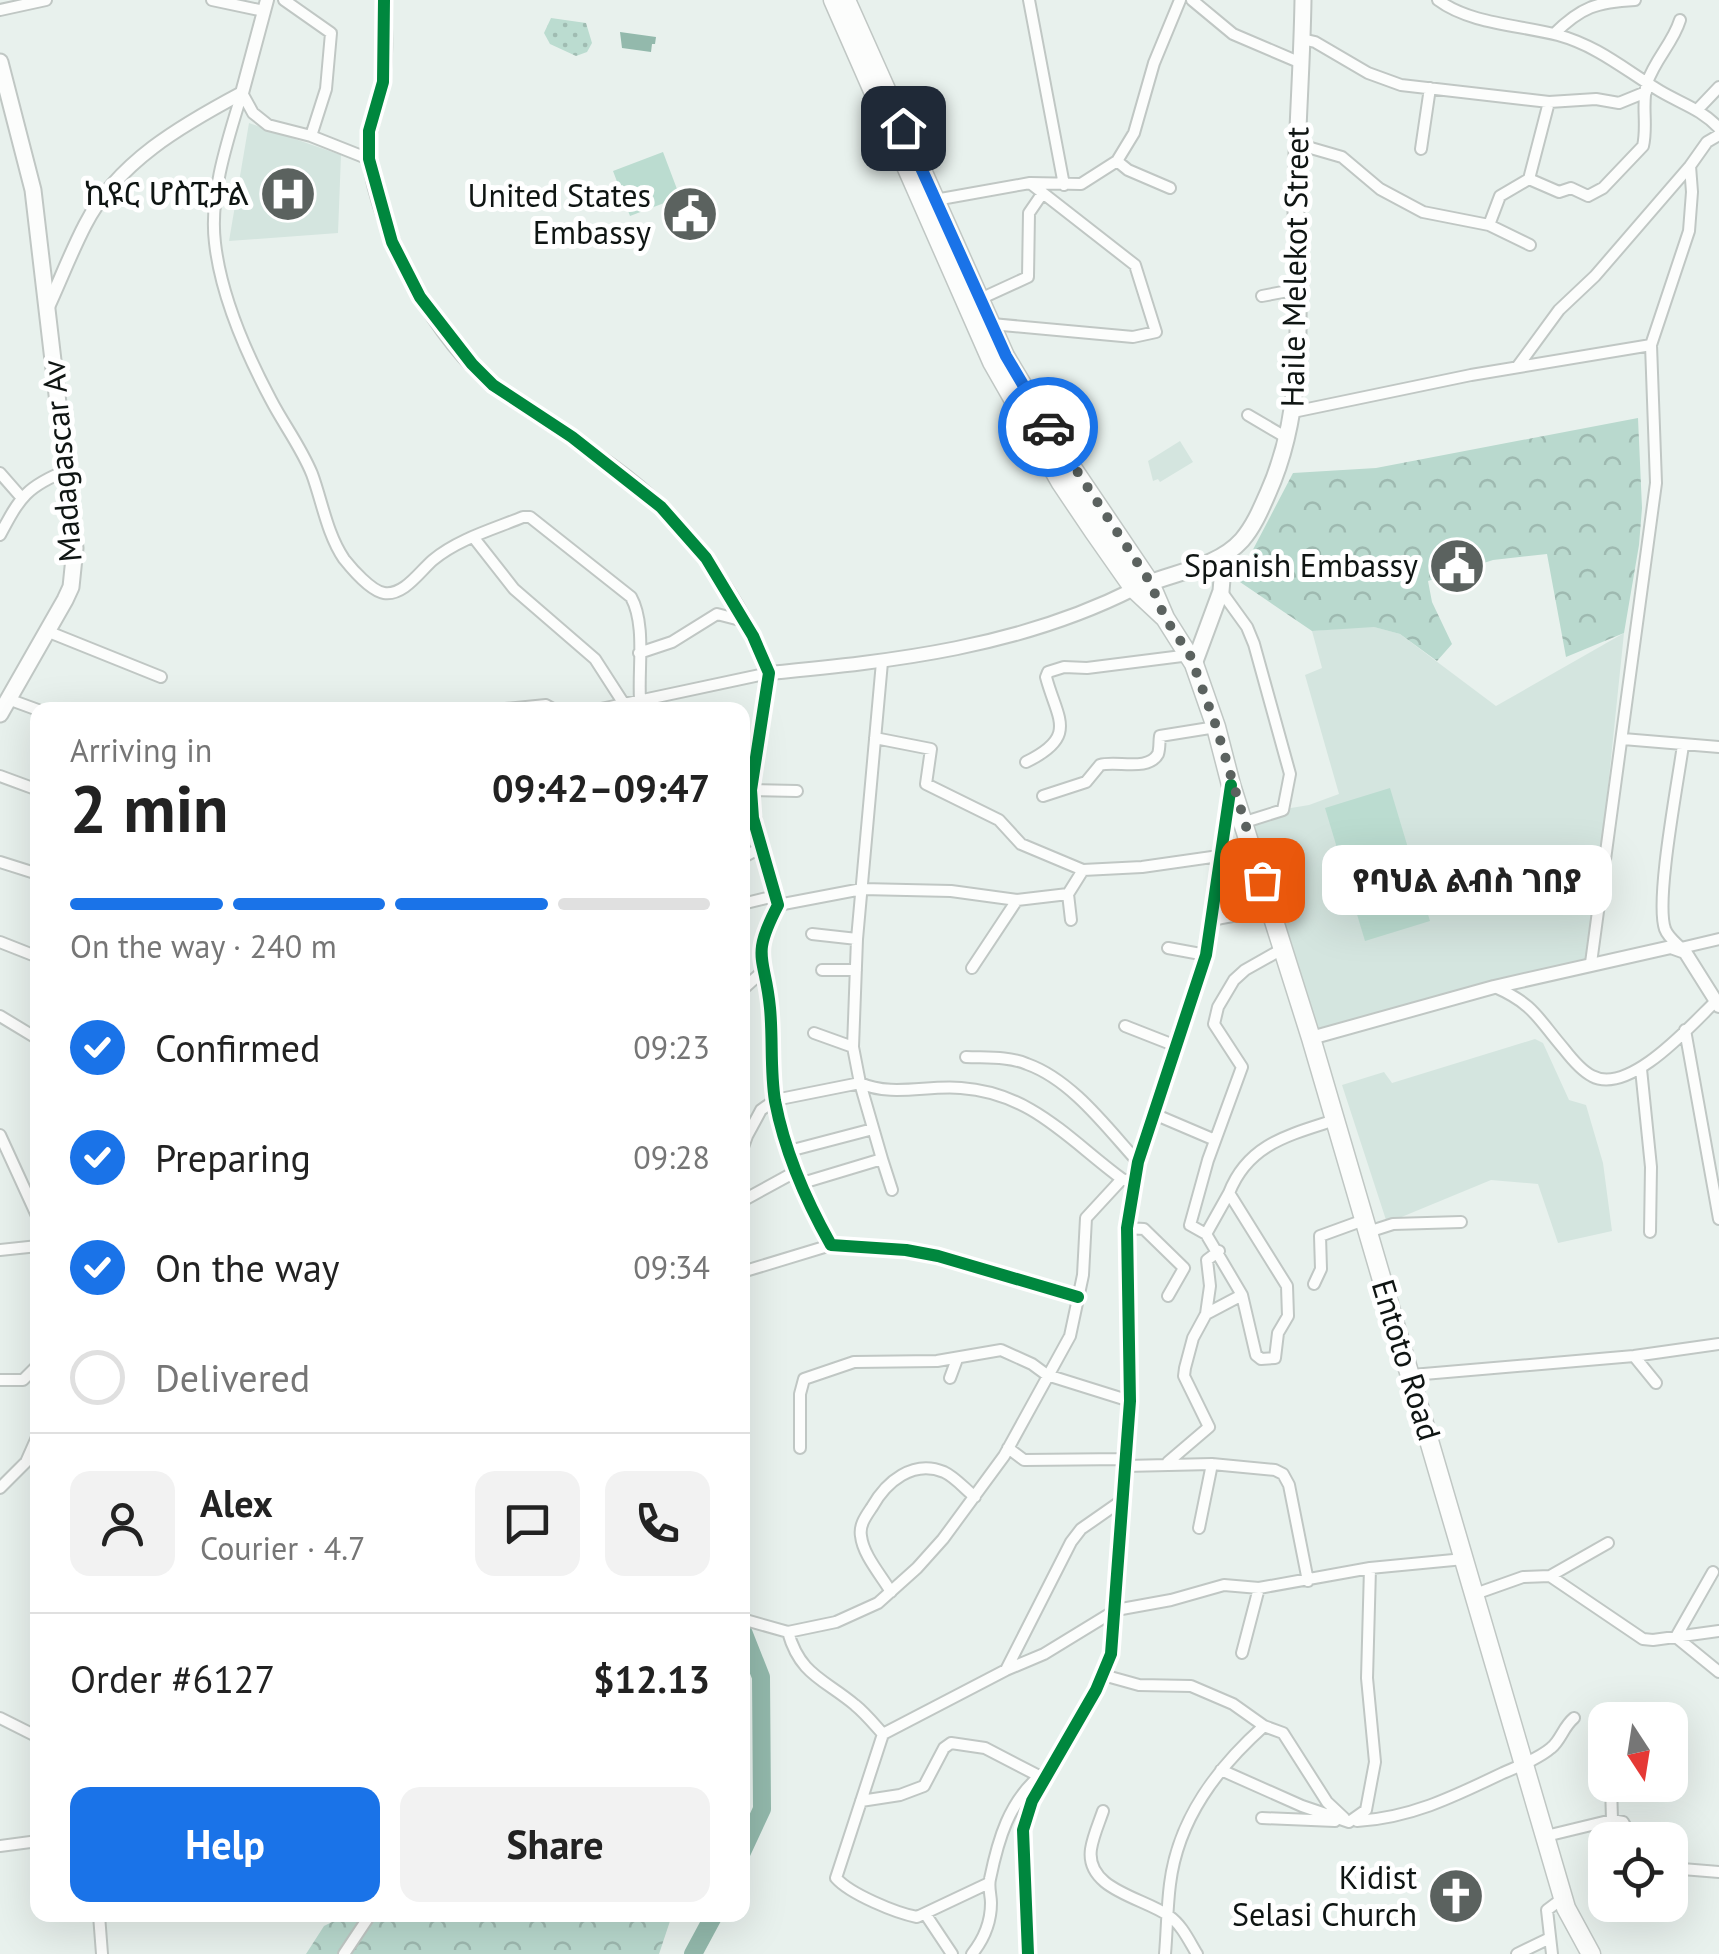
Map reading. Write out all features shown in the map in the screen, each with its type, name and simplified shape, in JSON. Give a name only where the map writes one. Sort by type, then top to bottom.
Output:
[{"type":"main road","points":[[833,0],[992,362],[1061,483],[1142,586]]},
{"type":"main road","points":[[846,0],[1006,356],[1142,586]]},
{"type":"main road","name":"Haile Melekot Street","points":[[1224,556],[1242,539],[1260,512],[1288,438],[1293,412],[1299,294],[1297,144],[1303,0]]},
{"type":"main road","name":"Madagascar Av","points":[[0,62],[33,190],[74,533],[71,587],[50,632],[4,707]]},
{"type":"main road","points":[[1142,586],[1224,556],[1221,592],[1192,660]]},
{"type":"main road","name":"Entoto Road","points":[[1142,586],[1192,660],[1216,726],[1412,1374],[1563,1898],[1591,1954]]},
{"type":"street","points":[[0,10],[46,0]]},
{"type":"street","points":[[212,0],[265,6],[230,134],[213,221],[218,264],[244,344],[313,476],[319,502],[344,558],[371,586],[383,593],[393,592],[410,583],[438,556],[522,517],[530,517],[631,597],[640,625],[640,699]]},
{"type":"street","points":[[284,0],[330,33],[326,89],[311,136]]},
{"type":"street","points":[[384,0],[383,82],[369,131],[369,158],[392,242],[420,297],[493,385],[600,458],[661,507],[706,558],[761,650],[769,673],[751,790],[760,848],[777,900],[763,934],[762,972],[770,1010],[775,1100],[799,1184],[831,1245]]},
{"type":"street","points":[[1029,0],[1064,185]]},
{"type":"street","points":[[935,200],[1030,183],[1087,182],[1117,161],[1134,133],[1154,63],[1180,0]]},
{"type":"street","points":[[1192,0],[1233,34],[1301,62]]},
{"type":"street","points":[[1438,0],[1470,14],[1554,34],[1605,53],[1647,88],[1699,108],[1719,132],[1595,276],[1558,310],[1518,366]]},
{"type":"street","points":[[1554,34],[1586,7],[1635,0]]},
{"type":"street","points":[[1530,179],[1559,192],[1571,188],[1588,196],[1603,188],[1643,146],[1647,88],[1680,20]]},
{"type":"street","points":[[1302,39],[1316,42],[1350,64],[1390,82],[1430,88],[1549,102],[1596,99],[1619,103],[1647,88]]},
{"type":"street","points":[[1699,108],[1719,86]]},
{"type":"street","points":[[1421,149],[1430,88]]},
{"type":"street","points":[[242,94],[253,113],[268,125],[369,158]]},
{"type":"street","points":[[47,310],[85,223],[124,173],[190,121],[242,94]]},
{"type":"street","points":[[1489,225],[1500,196],[1530,179],[1549,102]]},
{"type":"street","points":[[1297,144],[1342,156],[1380,189],[1423,212],[1489,225],[1530,244]]},
{"type":"street","points":[[1117,161],[1128,170],[1170,188]]},
{"type":"street","points":[[1591,963],[1656,483],[1651,345],[1688,231],[1690,166]]},
{"type":"street","points":[[992,324],[1133,336],[1156,332],[1135,265],[1030,183]]},
{"type":"street","points":[[980,299],[1028,277],[1030,213],[1042,194]]},
{"type":"street","points":[[1262,296],[1288,291],[1299,294]]},
{"type":"street","points":[[1293,412],[1518,366],[1651,345]]},
{"type":"street","points":[[1248,415],[1288,438]]},
{"type":"street","points":[[0,535],[21,497],[41,481],[68,470]]},
{"type":"street","points":[[0,473],[21,497]]},
{"type":"street","points":[[474,538],[514,589],[596,659],[623,702]]},
{"type":"street","points":[[630,702],[769,673],[882,662],[997,641],[1072,616],[1142,586]]},
{"type":"street","points":[[1221,592],[1247,626],[1254,644],[1290,774],[1282,810],[1245,822]]},
{"type":"street","points":[[638,653],[685,636],[717,614],[744,621]]},
{"type":"street","points":[[50,632],[161,676]]},
{"type":"street","points":[[1026,762],[1047,752],[1060,725],[1058,707],[1046,677],[1048,672],[1064,667],[1192,660]]},
{"type":"street","points":[[882,662],[858,938],[854,1046],[860,1083],[892,1190]]},
{"type":"street","points":[[4,707],[30,709]]},
{"type":"street","points":[[1042,796],[1080,784],[1100,765],[1119,762],[1132,766],[1154,758],[1160,736],[1216,726]]},
{"type":"street","points":[[875,738],[931,748],[926,784],[999,820],[1021,844],[1083,870],[1142,867],[1218,856]]},
{"type":"street","points":[[1623,739],[1719,748]]},
{"type":"street","points":[[1494,986],[1524,1001],[1590,1076],[1608,1078],[1641,1069],[1717,1004],[1666,931],[1662,897],[1682,745]]},
{"type":"street","points":[[0,776],[30,787]]},
{"type":"street","points":[[750,1621],[788,1632],[836,1622],[878,1603],[918,1568],[1008,1448],[1070,1336],[1083,1275],[1086,1218],[1128,1181],[1138,1162],[1206,955],[1218,856],[1232,785]]},
{"type":"street","points":[[751,790],[797,791]]},
{"type":"street","points":[[750,854],[760,848]]},
{"type":"street","points":[[0,862],[30,871]]},
{"type":"street","points":[[1070,920],[1068,894],[1083,870]]},
{"type":"street","points":[[750,903],[862,889],[951,891],[1018,900],[1068,894]]},
{"type":"street","points":[[972,968],[1018,900]]},
{"type":"street","points":[[1211,920],[1270,909]]},
{"type":"street","points":[[812,934],[858,938]]},
{"type":"street","points":[[1311,1038],[1494,986],[1670,946],[1680,948],[1719,939]]},
{"type":"street","points":[[0,942],[30,953]]},
{"type":"street","points":[[1168,948],[1206,955]]},
{"type":"street","points":[[1229,1193],[1287,1286],[1288,1316],[1278,1333],[1275,1358],[1256,1356],[1242,1295],[1219,1251],[1206,1234],[1190,1224],[1242,1067],[1214,1024],[1218,1007],[1245,970],[1284,948]]},
{"type":"street","points":[[822,970],[856,970]]},
{"type":"street","points":[[750,983],[762,972]]},
{"type":"street","points":[[0,1016],[30,1034]]},
{"type":"street","points":[[1125,1026],[1176,1046]]},
{"type":"street","points":[[1686,1030],[1719,1219]]},
{"type":"street","points":[[814,1033],[854,1046]]},
{"type":"street","points":[[966,1058],[1005,1058],[1047,1074],[1078,1099],[1138,1162]]},
{"type":"street","points":[[1641,1069],[1651,1167],[1650,1232]]},
{"type":"street","points":[[750,1130],[761,1110],[775,1100],[860,1083],[873,1089],[960,1088],[1029,1107],[1128,1181]]},
{"type":"street","points":[[1154,1114],[1215,1140]]},
{"type":"street","points":[[1206,1234],[1235,1178],[1259,1149],[1335,1120]]},
{"type":"street","points":[[789,1151],[874,1129]]},
{"type":"street","points":[[0,1135],[30,1201]]},
{"type":"street","points":[[799,1184],[882,1159]]},
{"type":"street","points":[[750,1196],[795,1172]]},
{"type":"street","points":[[1028,1954],[1023,1830],[1044,1774],[1103,1675],[1111,1654],[1130,1401],[1128,1181]]},
{"type":"street","points":[[1314,1284],[1320,1269],[1320,1236],[1366,1226],[1461,1222]]},
{"type":"street","points":[[1127,1228],[1144,1229],[1184,1268],[1168,1296]]},
{"type":"street","points":[[750,1270],[831,1245],[906,1250],[1078,1296]]},
{"type":"street","points":[[0,1250],[30,1247]]},
{"type":"street","points":[[1167,1463],[1209,1427],[1208,1418],[1184,1376],[1193,1338],[1206,1314],[1210,1286],[1207,1260],[1219,1251]]},
{"type":"street","points":[[1206,1314],[1242,1295]]},
{"type":"street","points":[[1412,1374],[1634,1356],[1719,1344]]},
{"type":"street","points":[[800,1448],[800,1394],[808,1377],[854,1362],[957,1359],[1001,1350],[1032,1364],[1047,1376],[1130,1401]]},
{"type":"street","points":[[1634,1356],[1656,1384]]},
{"type":"street","points":[[950,1378],[957,1359]]},
{"type":"street","points":[[0,1380],[22,1380],[30,1373]]},
{"type":"street","points":[[1008,1448],[1024,1460],[1212,1464],[1274,1470],[1283,1474],[1289,1485],[1308,1581]]},
{"type":"street","points":[[0,1488],[30,1453]]},
{"type":"street","points":[[1199,1528],[1212,1464]]},
{"type":"street","points":[[891,1592],[860,1534],[860,1526],[882,1490],[901,1475],[932,1469],[949,1474],[975,1497]]},
{"type":"street","points":[[1006,1670],[1071,1542],[1081,1530],[1124,1499]]},
{"type":"street","points":[[1475,1594],[1523,1577],[1550,1576],[1608,1543]]},
{"type":"street","points":[[989,1883],[926,1915],[909,1916],[841,1884],[836,1878],[883,1734],[1044,1654],[1116,1610],[1224,1585],[1259,1588],[1370,1568],[1465,1559]]},
{"type":"street","points":[[1349,1822],[1366,1810],[1374,1772],[1367,1678],[1370,1568]]},
{"type":"street","points":[[1676,1636],[1714,1572]]},
{"type":"street","points":[[1550,1576],[1634,1635],[1653,1640],[1719,1631]]},
{"type":"street","points":[[1242,1653],[1259,1588]]},
{"type":"street","points":[[788,1632],[793,1649],[812,1675],[859,1708],[883,1734]]},
{"type":"street","points":[[1676,1636],[1719,1672]]},
{"type":"street","points":[[1103,1675],[1139,1684],[1201,1689],[1283,1733],[1327,1802],[1349,1822]]},
{"type":"street","points":[[0,1718],[30,1734]]},
{"type":"street","points":[[1262,1818],[1380,1820],[1432,1807],[1555,1745],[1560,1732],[1574,1718]]},
{"type":"street","points":[[1166,1954],[1170,1884],[1184,1832],[1202,1792],[1264,1726]]},
{"type":"street","points":[[861,1802],[924,1786],[944,1748],[952,1744],[985,1748],[1044,1774]]},
{"type":"street","points":[[1221,1770],[1349,1822]]},
{"type":"street","points":[[972,1954],[986,1932],[991,1907],[989,1883],[1003,1828],[1014,1805],[1044,1774]]},
{"type":"street","points":[[1612,1802],[1612,1820]]},
{"type":"street","points":[[1103,1812],[1090,1851],[1096,1872],[1134,1899],[1169,1915],[1196,1954]]},
{"type":"street","points":[[1546,1836],[1612,1820],[1622,1822]]},
{"type":"street","points":[[0,1846],[30,1842]]},
{"type":"street","points":[[1688,1869],[1718,1871]]},
{"type":"street","points":[[1552,1954],[1547,1910],[1563,1898]]},
{"type":"street","points":[[926,1915],[952,1954]]},
{"type":"street","points":[[100,1922],[102,1954]]},
{"type":"street","points":[[344,1954],[365,1922]]},
{"type":"street","points":[[1517,1954],[1550,1938]]},
{"type":"shaded area","points":[[551,18],[586,23],[592,43],[587,52],[576,56],[550,44],[544,33]]},
{"type":"shaded area","points":[[620,32],[656,37],[655,44],[651,52],[622,48]]},
{"type":"shaded area","name":"ኪዩር ሆስፒታል","points":[[249,123],[341,155],[338,233],[229,241]]},
{"type":"shaded area","points":[[663,152],[680,197],[630,216],[613,171]]},
{"type":"shaded area","points":[[1180,441],[1193,462],[1160,482],[1153,481],[1148,461]]},
{"type":"shaded area","points":[[1371,626],[1400,634],[1496,706],[1624,633],[1590,961],[1311,1030],[1250,815],[1309,805],[1339,794],[1305,675],[1322,668],[1312,631]]},
{"type":"shaded area","points":[[1390,788],[1430,921],[1365,941],[1325,808]]},
{"type":"shaded area","points":[[1535,1039],[1543,1043],[1569,1100],[1586,1105],[1603,1163],[1612,1231],[1558,1243],[1538,1184],[1491,1180],[1387,1223],[1342,1085],[1384,1072],[1392,1083]]},
{"type":"green space","points":[[1638,418],[1642,508],[1624,633],[1566,657],[1547,554],[1493,560],[1428,581],[1432,602],[1452,644],[1437,661],[1400,634],[1374,627],[1312,631],[1237,580],[1293,473],[1376,468]]},
{"type":"green space","points":[[332,1922],[670,1922],[659,1954],[306,1954],[324,1926]]},
{"type":"waterway","points":[[750,1649],[761,1677],[762,1809],[750,1835]]},
{"type":"waterway","points":[[693,1954],[710,1922]]},
{"type":"cycle path","points":[[384,0],[383,82],[369,131],[369,159],[392,242],[420,297],[493,385],[572,437],[661,507],[706,558],[753,636],[769,673],[751,790],[753,818],[778,905],[762,947],[770,1008],[773,1089],[790,1157],[831,1245],[938,1256],[1078,1297]]},
{"type":"cycle path","points":[[1028,1954],[1023,1830],[1032,1801],[1096,1690],[1111,1654],[1130,1401],[1127,1228],[1138,1162],[1206,955],[1231,785]]},
{"type":"way so far","points":[[1048,427],[1150,582],[1165,618],[1190,655],[1216,726],[1262,880]]},
{"type":"place","name":"ኪዩር ሆስፒታል","points":[[288,194]]},
{"type":"place","name":"United States Embassy","points":[[690,214]]},
{"type":"place","name":"Spanish Embassy","points":[[1457,566]]},
{"type":"place","name":"የባህል ልብስ ገበያ","points":[[1262,880]]},
{"type":"place","name":"Kidist Selasi Church","points":[[1456,1896]]},
{"type":"route","points":[[903,128],[1006,356],[1048,427]]}]
